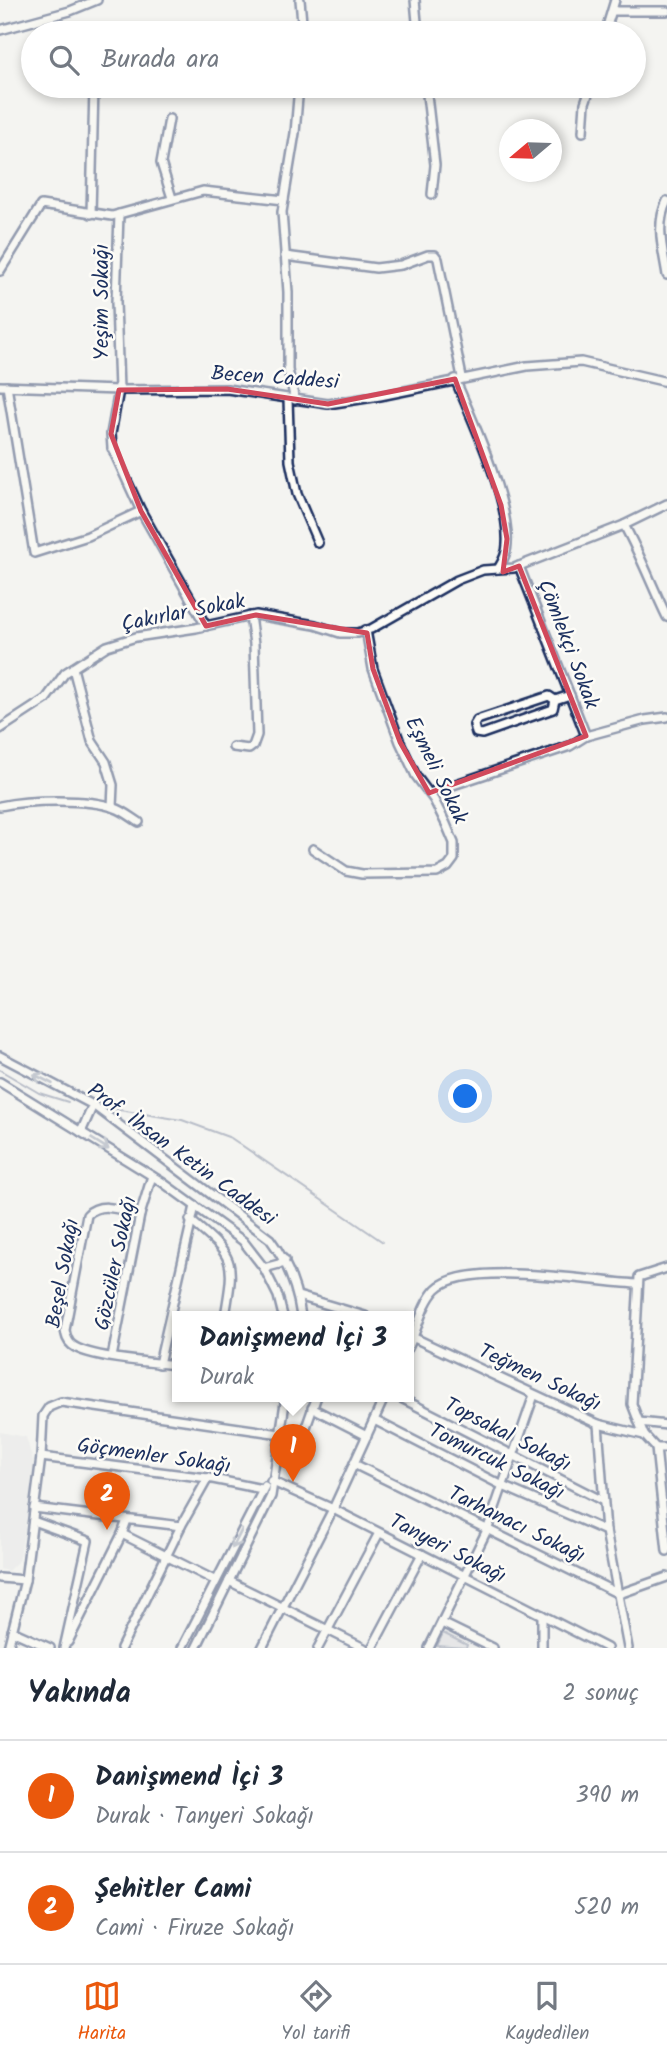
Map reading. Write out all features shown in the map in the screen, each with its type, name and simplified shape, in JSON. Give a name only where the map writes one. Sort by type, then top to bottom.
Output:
[{"type":"street","points":[[33,21],[97,0]]},
{"type":"street","points":[[300,0],[302,21]]},
{"type":"street","points":[[415,0],[417,21]]},
{"type":"street","points":[[609,21],[615,0]]},
{"type":"street","points":[[613,11],[667,11]]},
{"type":"street","points":[[0,30],[21,24]]},
{"type":"street","points":[[91,214],[94,98]]},
{"type":"street","points":[[298,98],[282,212],[291,400],[290,461],[297,494],[318,543]]},
{"type":"street","points":[[427,98],[435,165],[432,194]]},
{"type":"street","points":[[583,132],[587,98]]},
{"type":"street","points":[[169,119],[160,163],[172,198]]},
{"type":"street","points":[[0,271],[41,205],[112,216],[203,191],[284,200]]},
{"type":"street","points":[[667,201],[659,228],[667,275]]},
{"type":"street","name":"Yeşim Sokağı","points":[[119,214],[116,302],[119,390],[111,434],[112,448],[141,511],[205,626]]},
{"type":"street","points":[[285,256],[376,268],[401,265],[428,255],[438,259],[458,378],[493,473],[501,505],[507,545],[498,569]]},
{"type":"street","name":"Becen Caddesi","points":[[4,386],[119,390],[227,389],[328,404],[527,366],[580,362],[667,381]]},
{"type":"street","points":[[4,386],[34,553],[88,536],[141,511]]},
{"type":"street","name":"Çakırlar Sokak","points":[[0,729],[46,699],[56,683],[73,668],[107,646],[136,637],[250,616],[287,620],[340,633],[358,633],[457,580],[483,570],[519,566],[624,525],[667,504]]},
{"type":"street","points":[[624,525],[639,552],[667,617]]},
{"type":"street","name":"Çömlekçi Sokak","points":[[519,566],[586,736]]},
{"type":"street","points":[[233,747],[249,749],[257,735],[254,644],[250,616]]},
{"type":"street","name":"Eşmeli Sokak","points":[[313,849],[346,871],[362,874],[443,871],[454,859],[454,843],[400,742],[373,669],[366,630]]},
{"type":"street","points":[[73,668],[92,741],[106,762],[113,785],[112,807]]},
{"type":"street","points":[[555,700],[570,695]]},
{"type":"street","points":[[549,696],[555,700],[553,709],[482,734],[477,733],[474,725],[477,720],[549,696]]},
{"type":"street","points":[[429,793],[570,746],[586,736],[645,720],[667,718]]},
{"type":"street","points":[[0,806],[19,802],[54,801],[112,807],[139,822]]},
{"type":"street","name":"Prof. İhsan Ketin Caddesi","points":[[0,1056],[93,1105],[270,1239],[285,1260],[298,1296],[300,1311]]},
{"type":"street","name":"Prof. İhsan Ketin Caddesi","points":[[0,1082],[152,1176],[243,1241],[264,1268],[278,1296],[282,1311]]},
{"type":"street","points":[[81,1132],[93,1105]]},
{"type":"street","name":"Gözcüler Sokağı","points":[[113,1357],[140,1215],[152,1176]]},
{"type":"street","points":[[159,1364],[195,1206]]},
{"type":"street","name":"Beşel Sokağı","points":[[113,1357],[86,1352],[68,1341],[65,1330],[87,1215],[92,1210],[104,1207],[140,1215]]},
{"type":"street","points":[[190,1220],[225,1251],[230,1263],[232,1275],[226,1311]]},
{"type":"street","points":[[264,1268],[285,1260]]},
{"type":"street","points":[[667,1268],[639,1277],[632,1404],[644,1435],[656,1448],[667,1551]]},
{"type":"street","points":[[414,1329],[433,1292],[453,1279],[496,1273],[638,1284]]},
{"type":"street","points":[[298,1296],[345,1311]]},
{"type":"street","name":"Teğmen Sokağı","points":[[414,1337],[598,1424],[644,1435]]},
{"type":"street","points":[[113,1357],[172,1365]]},
{"type":"street","points":[[429,1648],[488,1528],[534,1395]]},
{"type":"street","points":[[8,1648],[25,1580],[41,1457],[43,1416],[49,1407],[61,1402],[280,1434]]},
{"type":"street","points":[[196,1648],[271,1496],[271,1481],[285,1402]]},
{"type":"street","points":[[299,1450],[314,1402]]},
{"type":"street","points":[[262,1648],[333,1509],[382,1402]]},
{"type":"street","name":"Topsakal Sokağı","points":[[409,1402],[603,1502]]},
{"type":"street","points":[[312,1408],[367,1436]]},
{"type":"street","name":"Tomurcuk Sokağı","points":[[374,1420],[503,1486],[606,1531]]},
{"type":"street","points":[[639,1422],[667,1425]]},
{"type":"street","points":[[598,1424],[606,1531],[620,1594],[628,1648]]},
{"type":"street","points":[[656,1448],[667,1448]]},
{"type":"street","name":"Göçmenler Sokağı","points":[[41,1457],[208,1478],[262,1489]]},
{"type":"street","name":"Tarhanacı Sokağı","points":[[354,1464],[620,1594]]},
{"type":"street","points":[[121,1648],[181,1526],[208,1478]]},
{"type":"street","points":[[182,1648],[262,1489],[271,1481]]},
{"type":"street","name":"Tanyeri Sokağı","points":[[271,1481],[422,1554],[593,1644],[607,1648]]},
{"type":"street","points":[[34,1508],[181,1526]]},
{"type":"street","points":[[65,1648],[127,1520]]},
{"type":"street","points":[[33,1521],[88,1541],[65,1648]]},
{"type":"street","points":[[318,1648],[379,1533]]},
{"type":"street","points":[[122,1534],[216,1581]]},
{"type":"street","points":[[372,1648],[422,1554]]},
{"type":"street","points":[[620,1594],[667,1577]]},
{"type":"street","points":[[0,1578],[25,1580]]},
{"type":"street","points":[[229,1581],[364,1648]]},
{"type":"street","points":[[542,1615],[542,1648]]},
{"type":"street","points":[[442,1623],[493,1648]]},
{"type":"street","points":[[12,1631],[50,1648]]},
{"type":"highlighted area","points":[[455,379],[501,505],[507,539],[503,572],[519,566],[586,736],[429,793],[400,742],[373,669],[367,633],[256,615],[206,626],[141,511],[111,434],[119,390],[227,389],[328,404]]},
{"type":"shaded area","points":[[0,1432],[26,1437],[36,1471],[19,1560],[8,1571],[0,1569]]},
{"type":"shaded area","points":[[443,1628],[484,1648],[433,1648]]},
{"type":"shaded area","points":[[443,1633],[467,1645],[466,1648],[437,1646]]},
{"type":"waterway","points":[[0,1070],[39,1093],[68,1102]]},
{"type":"waterway","points":[[113,1109],[182,1120],[231,1138],[383,1242]]},
{"type":"place","name":"Danişmend İçi 3","points":[[293,1482]]},
{"type":"place","name":"Şehitler Cami","points":[[107,1530]]}]
